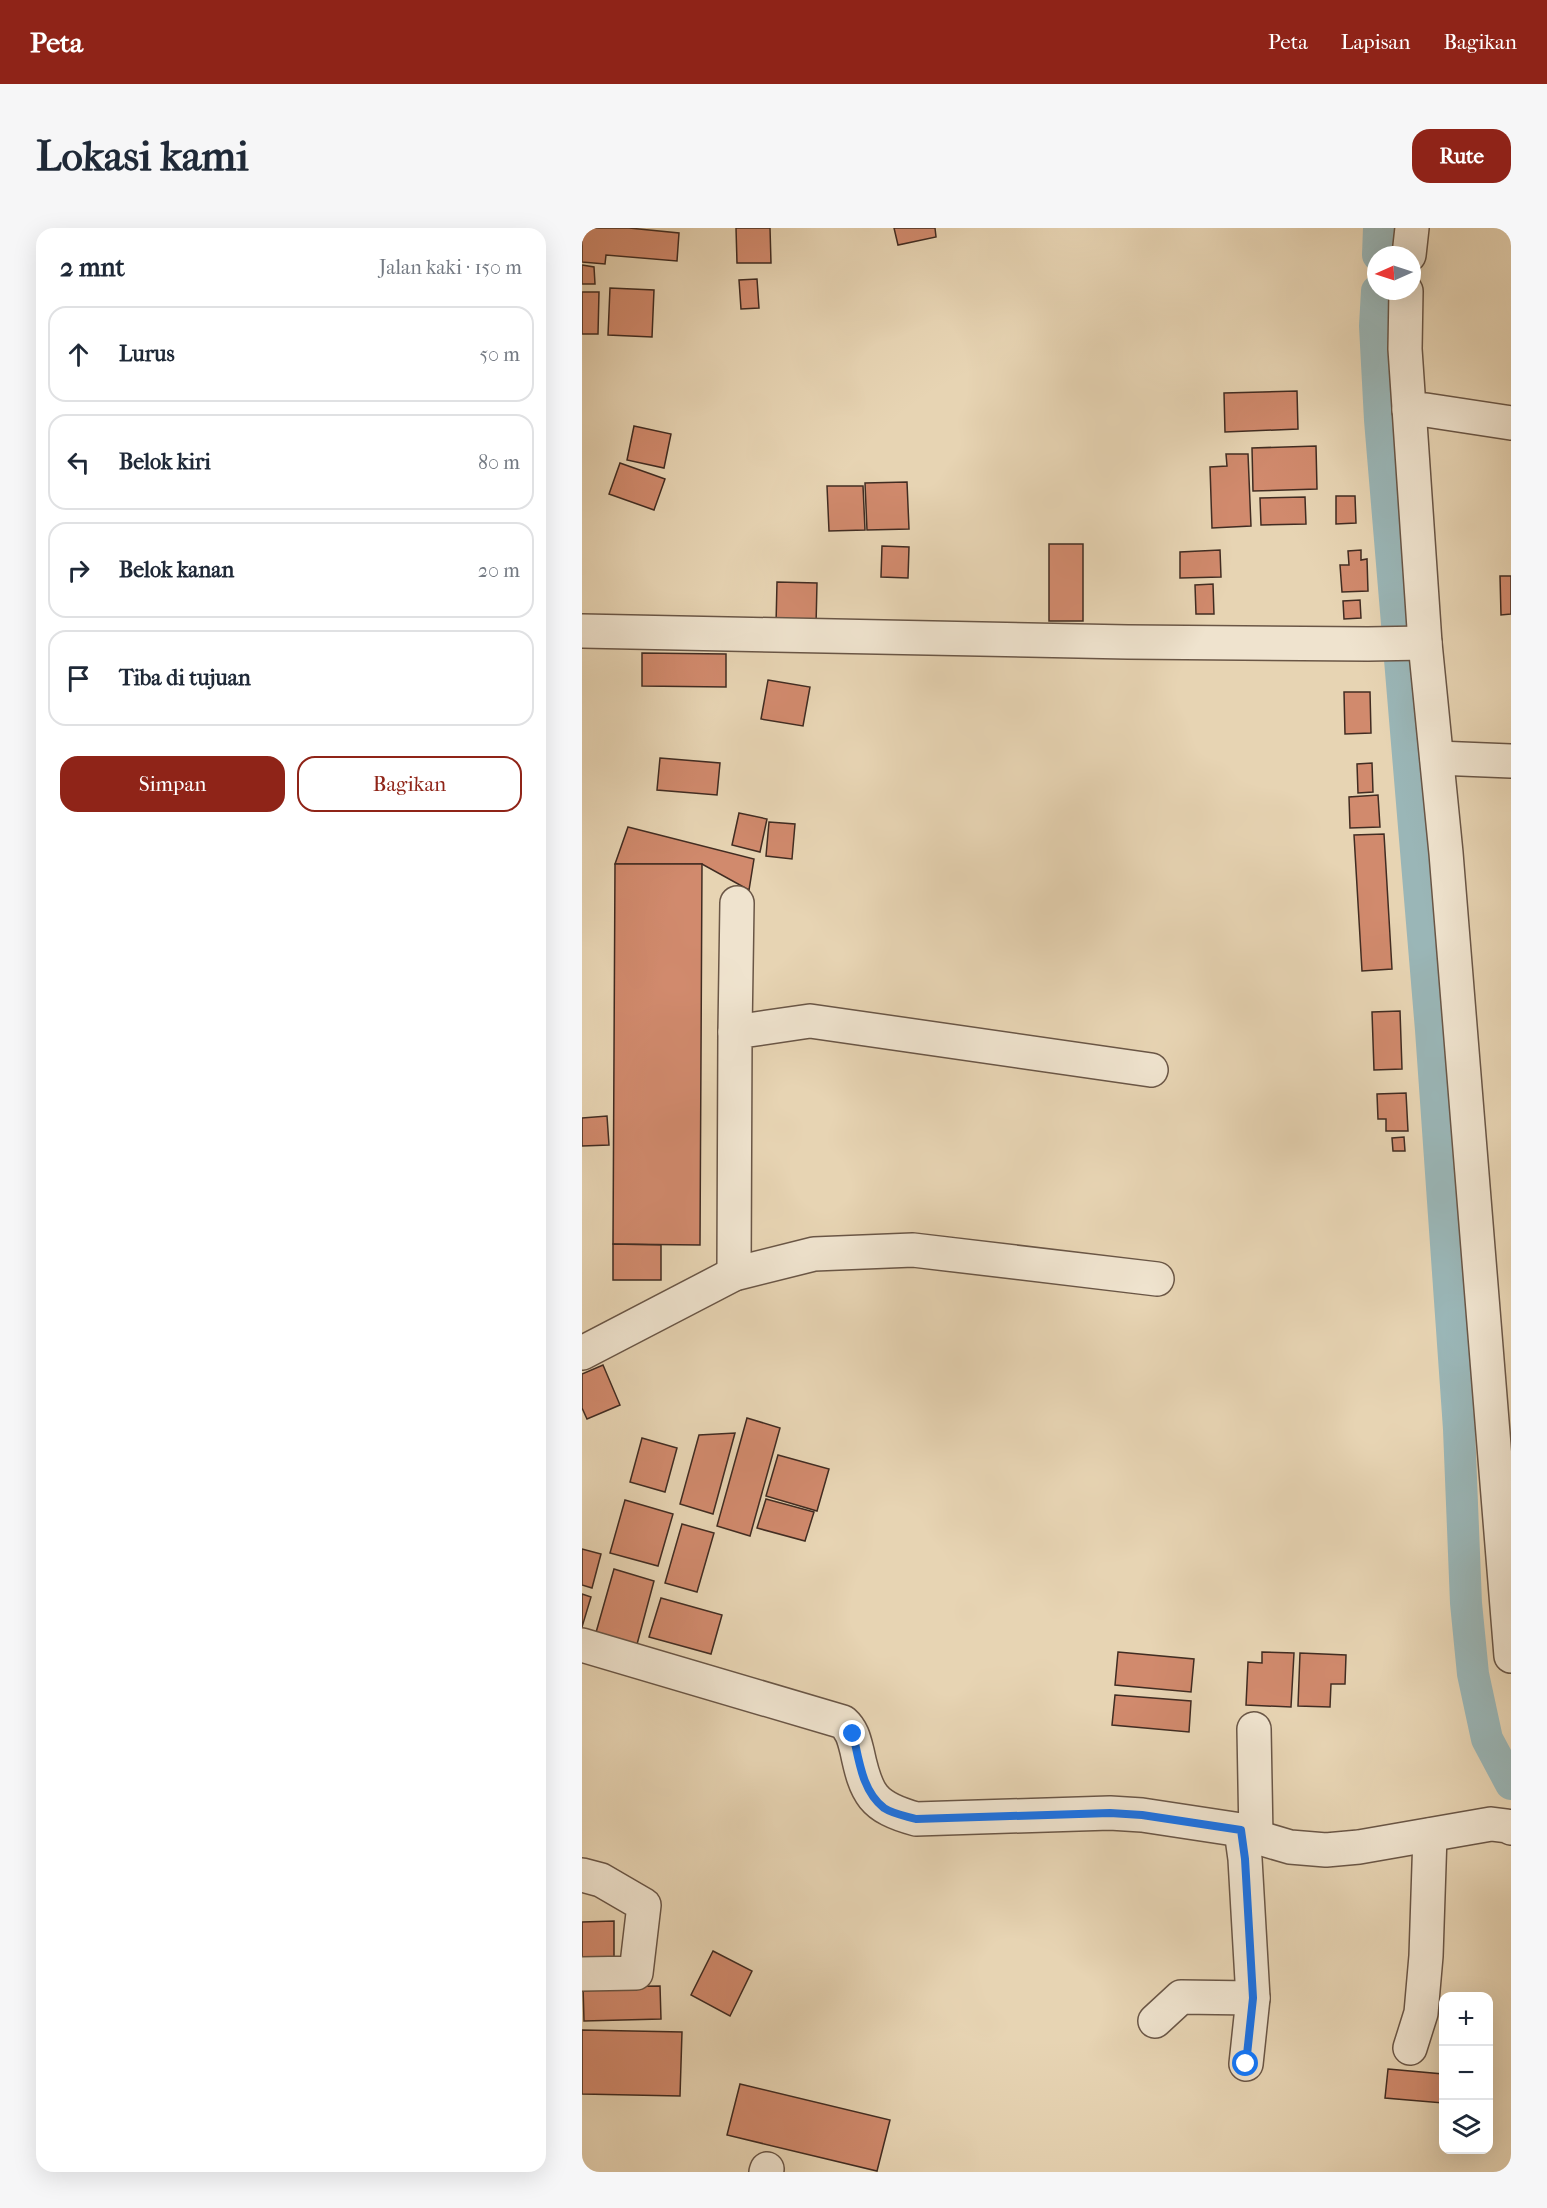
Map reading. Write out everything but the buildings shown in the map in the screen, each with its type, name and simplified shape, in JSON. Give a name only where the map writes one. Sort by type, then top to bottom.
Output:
[{"type":"street","points":[[1410,246],[1412,228]]},
{"type":"street","points":[[1406,300],[1405,349],[1418,643],[1437,758],[1511,1656]]},
{"type":"street","points":[[1409,410],[1438,411],[1511,423]]},
{"type":"street","points":[[582,632],[1128,642],[1418,643]]},
{"type":"street","points":[[1437,758],[1511,761]]},
{"type":"street","points":[[734,1274],[737,903]]},
{"type":"street","points":[[735,1032],[810,1021],[1151,1070]]},
{"type":"street","points":[[582,1353],[734,1274],[814,1254],[913,1250],[1157,1279]]},
{"type":"street","points":[[582,1645],[843,1722],[853,1734],[862,1775],[874,1798],[886,1809],[916,1819],[1110,1813],[1142,1815],[1248,1834],[1290,1847],[1326,1850],[1359,1847],[1491,1824],[1511,1828]]},
{"type":"street","points":[[1246,2064],[1253,1998],[1245,1859],[1254,1729]]},
{"type":"street","points":[[1410,2048],[1421,2013],[1426,1956],[1430,1835]]},
{"type":"street","points":[[582,1875],[602,1880],[644,1905],[636,1973],[582,1974]]},
{"type":"street","points":[[1155,2021],[1181,1997],[1253,1998]]},
{"type":"waterway","points":[[1378,246],[1379,228]]},
{"type":"waterway","points":[[1376,300],[1375,326],[1380,420],[1431,1030],[1459,1429],[1466,1603],[1473,1674],[1487,1739],[1511,1784]]},
{"type":"route","points":[[853,1734],[862,1775],[874,1798],[886,1809],[899,1815],[916,1819],[1110,1813],[1142,1815],[1241,1830],[1245,1859],[1253,1998],[1246,2064]]}]
